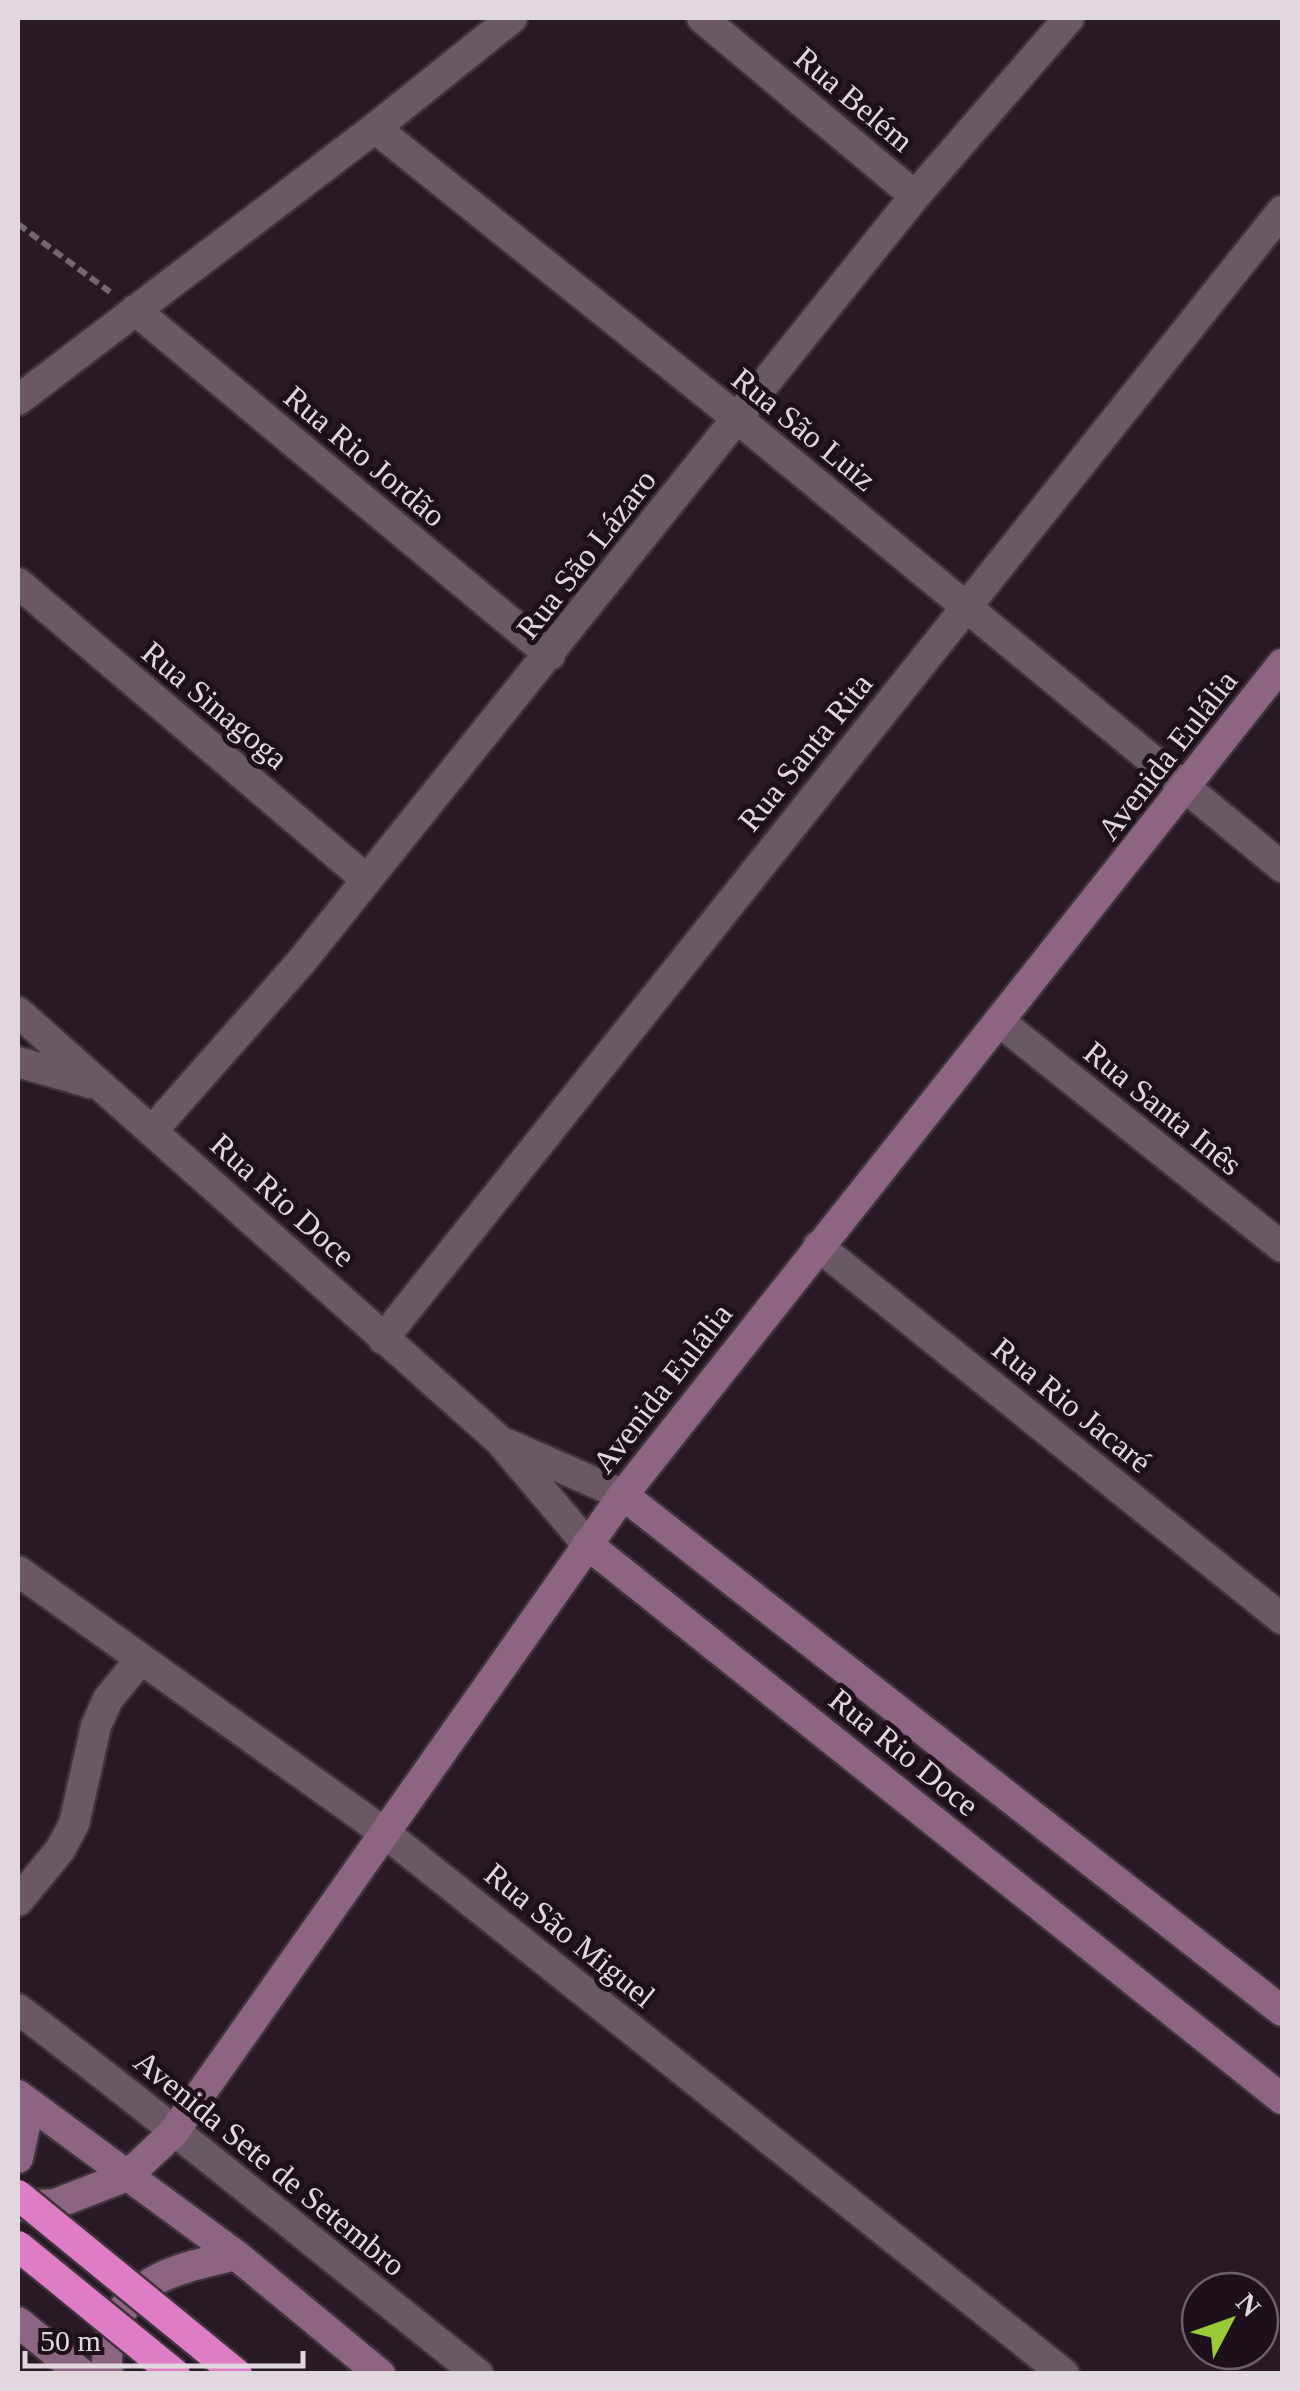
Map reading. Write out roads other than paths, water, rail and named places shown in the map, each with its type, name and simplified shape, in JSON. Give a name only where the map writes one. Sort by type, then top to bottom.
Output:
[{"type":"highway","points":[[18,2196],[238,2374]]},
{"type":"highway","points":[[18,2246],[175,2374]]},
{"type":"street","points":[[18,400],[375,128],[512,18]]},
{"type":"street","name":"Rua Belém","points":[[702,18],[915,196]]},
{"type":"street","name":"Rua São Lázaro","points":[[153,1130],[301,962],[915,196],[1069,18]]},
{"type":"street","name":"Rua São Luiz","points":[[375,128],[738,419],[1282,867]]},
{"type":"street","name":"Rua Santa Rita","points":[[383,1338],[1282,211]]},
{"type":"street","name":"Rua Rio Jordão","points":[[135,310],[550,656]]},
{"type":"street","name":"Rua Sinagoga","points":[[18,583],[367,880]]},
{"type":"street","name":"Avenida Eulália","points":[[127,2176],[173,2133],[623,1495],[1282,664]]},
{"type":"street","name":"Rua Rio Doce","points":[[18,1012],[500,1441],[587,1544],[1282,2099]]},
{"type":"street","name":"Rua Santa Inês","points":[[1000,1022],[1282,1247]]},
{"type":"street","points":[[18,1062],[102,1086]]},
{"type":"street","name":"Rua Rio Jacaré","points":[[818,1246],[1282,1619]]},
{"type":"street","name":"Rua Rio Doce","points":[[500,1441],[623,1495],[1282,2011]]},
{"type":"street","name":"Rua São Miguel","points":[[18,1571],[385,1833],[1064,2374]]},
{"type":"street","points":[[18,1901],[60,1850],[74,1824],[96,1726],[108,1699],[140,1660]]},
{"type":"street","name":"Avenida Sete de Setembro","points":[[18,2009],[478,2374]]},
{"type":"street","points":[[18,2158],[24,2099]]},
{"type":"street","points":[[24,2099],[236,2255],[380,2374]]},
{"type":"street","points":[[18,2206],[55,2204],[127,2176]]},
{"type":"street","points":[[108,2374],[110,2334],[123,2306],[138,2289],[168,2274],[236,2255]]},
{"type":"street","points":[[18,2322],[82,2374]]}]
